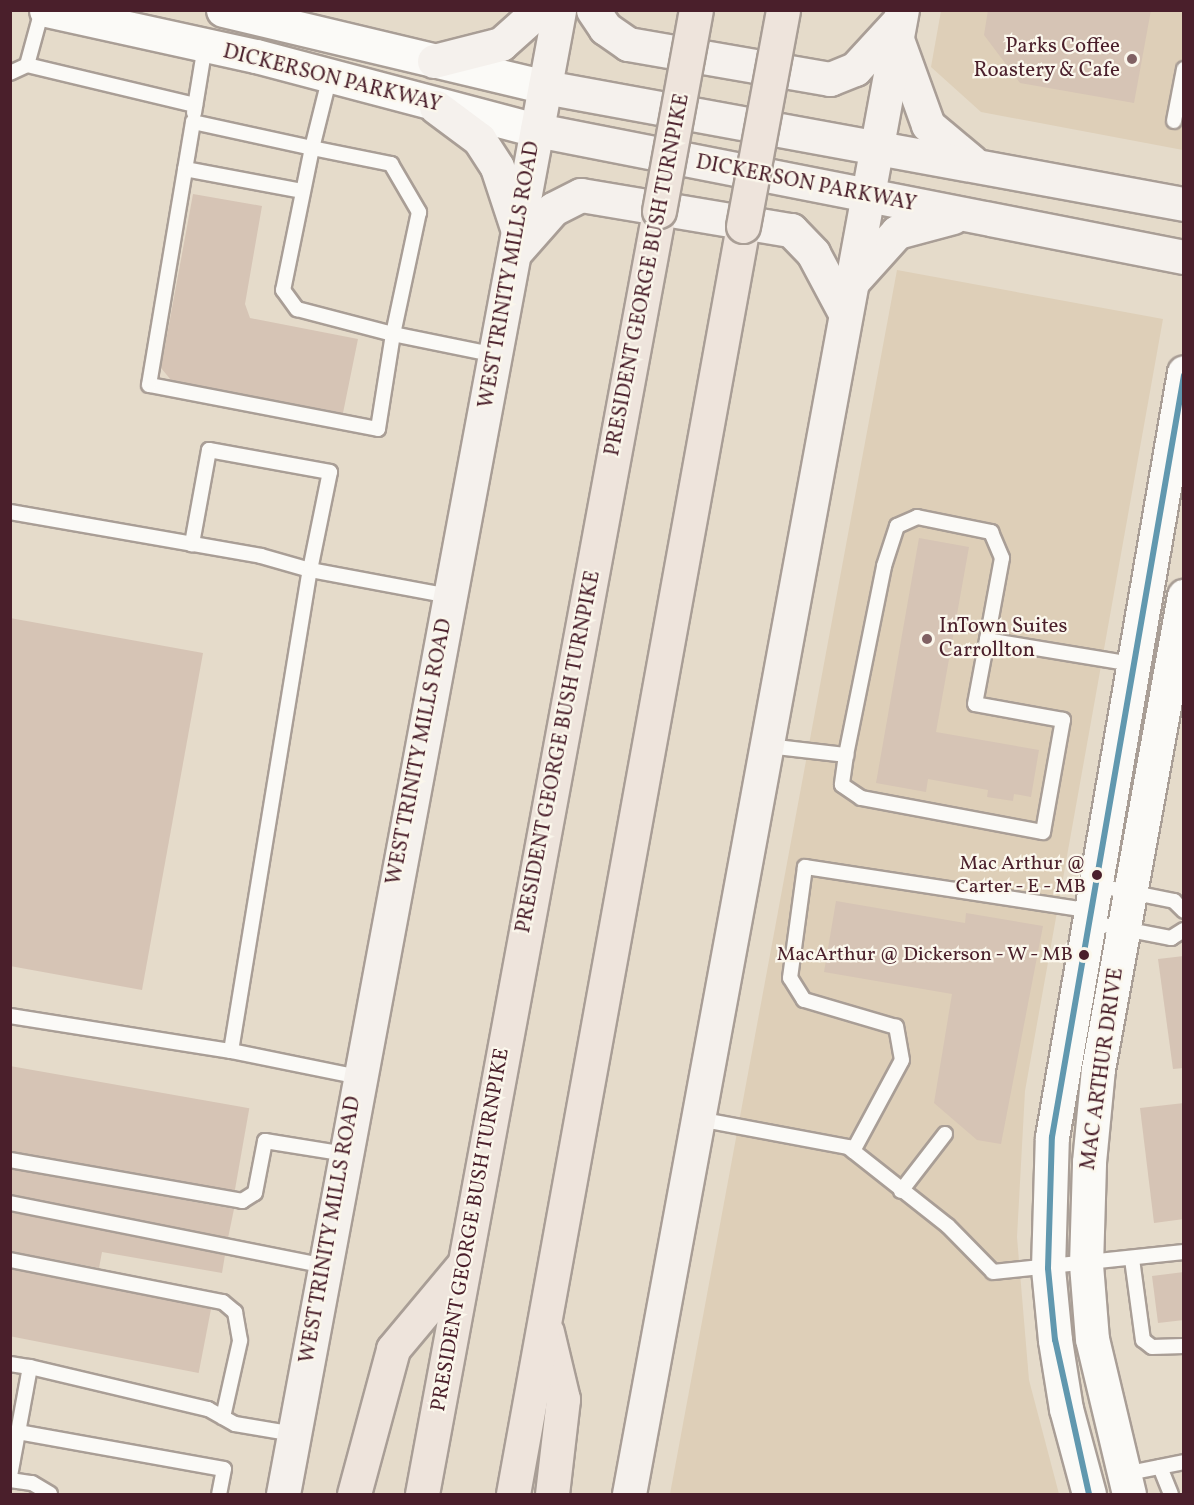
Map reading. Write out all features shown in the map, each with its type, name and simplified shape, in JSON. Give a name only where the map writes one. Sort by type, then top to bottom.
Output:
[{"type":"highway","name":"PRESIDENT GEORGE BUSH TURNPIKE","points":[[422,1494],[696,10]]},
{"type":"highway","points":[[513,1494],[783,10]]},
{"type":"highway","points":[[354,1494],[393,1349],[465,1262]]},
{"type":"highway","points":[[544,1318],[563,1399],[552,1494]]},
{"type":"main road","points":[[434,61],[501,45],[540,10]]},
{"type":"main road","name":"WEST TRINITY MILLS ROAD","points":[[283,1494],[559,10]]},
{"type":"main road","points":[[593,10],[605,28],[628,44],[830,79],[855,69],[900,22]]},
{"type":"main road","points":[[629,1494],[696,1119],[768,746],[847,298],[900,22]]},
{"type":"main road","points":[[900,22],[928,125],[976,165]]},
{"type":"main road","name":"DICKERSON PARKWAY","points":[[545,87],[1184,204]]},
{"type":"main road","points":[[436,107],[479,139],[497,167],[517,242],[553,209],[581,195],[791,230],[813,253],[847,298]]},
{"type":"main road","name":"DICKERSON PARKWAY","points":[[537,130],[1184,257]]},
{"type":"main road","points":[[847,298],[897,232],[965,215]]},
{"type":"street","name":"DICKERSON PARKWAY","points":[[44,10],[330,76],[436,107],[537,130]]},
{"type":"street","name":"DICKERSON PARKWAY","points":[[224,10],[545,87]]},
{"type":"street","name":"MAC ARTHUR DRIVE","points":[[1089,1494],[1066,1409],[1048,1268],[1052,1137],[1088,905],[1184,372]]},
{"type":"street","points":[[1129,892],[1184,596]]},
{"type":"street","name":"MAC ARTHUR DRIVE","points":[[1125,1485],[1092,1340],[1086,1265],[1098,1069],[1129,892]]},
{"type":"lane","points":[[27,65],[44,10]]},
{"type":"lane","points":[[193,122],[391,164],[419,212],[393,334],[378,429],[149,386],[205,46]]},
{"type":"lane","points":[[10,73],[27,65],[195,105]]},
{"type":"lane","points":[[1174,121],[1184,69]]},
{"type":"lane","points":[[330,76],[312,148],[283,290],[297,309],[393,334],[496,355]]},
{"type":"lane","points":[[185,169],[303,191]]},
{"type":"lane","points":[[192,543],[209,450],[330,472],[310,570],[231,1051]]},
{"type":"lane","points":[[10,512],[192,543],[310,570],[449,596]]},
{"type":"lane","points":[[917,517],[991,532],[1002,558],[987,640],[975,704],[1063,720],[1043,832],[861,798],[842,785],[884,566],[897,525],[917,517]]},
{"type":"lane","points":[[987,640],[1132,664]]},
{"type":"lane","points":[[768,746],[846,755]]},
{"type":"lane","points":[[854,1151],[902,1060],[896,1027],[804,1000],[790,978],[805,867],[1088,905],[1123,927],[1171,938],[1184,930]]},
{"type":"lane","points":[[1088,905],[1129,892],[1174,902],[1184,911]]},
{"type":"lane","points":[[10,1016],[231,1051],[359,1077]]},
{"type":"lane","points":[[696,1119],[854,1151],[960,1237],[981,1266],[993,1272],[1086,1265],[1184,1252]]},
{"type":"lane","points":[[902,1191],[945,1134]]},
{"type":"lane","points":[[10,1160],[242,1201],[255,1193],[265,1142],[345,1154]]},
{"type":"lane","points":[[10,1203],[325,1266]]},
{"type":"lane","points":[[1132,1259],[1143,1340],[1152,1347],[1184,1346]]},
{"type":"lane","points":[[10,1260],[223,1302],[237,1318],[240,1341],[223,1418]]},
{"type":"lane","points":[[10,1364],[208,1409],[223,1418],[294,1434]]},
{"type":"lane","points":[[30,1367],[10,1478],[32,1483],[50,1494]]},
{"type":"lane","points":[[18,1432],[224,1469],[219,1494]]},
{"type":"lane","points":[[1125,1485],[1160,1467],[1184,1462]]},
{"type":"lane","points":[[1160,1467],[1170,1494]]},
{"type":"shaded area","points":[[941,11],[1183,11],[1183,150],[981,112],[931,67]]},
{"type":"shaded area","points":[[897,270],[1163,319],[1025,1091],[1017,1237],[1029,1380],[1059,1494],[670,1494]]},
{"type":"building","points":[[988,10],[1151,10],[1134,103],[1020,83],[984,35]]},
{"type":"building","points":[[193,194],[262,206],[245,304],[250,318],[358,339],[343,413],[171,380],[161,368]]},
{"type":"building","name":"InTown Suites Carrollton","points":[[919,538],[969,547],[936,732],[1039,750],[1031,797],[1014,794],[1013,801],[987,797],[988,790],[928,779],[926,792],[876,783]]},
{"type":"building","points":[[10,618],[203,653],[142,990],[10,966]]},
{"type":"building","points":[[836,901],[965,923],[966,913],[1043,926],[1001,1144],[977,1140],[934,1103],[952,994],[824,972]]},
{"type":"building","points":[[1184,956],[1184,1068],[1173,1069],[1158,959]]},
{"type":"building","points":[[10,1066],[249,1108],[235,1192],[10,1152]]},
{"type":"building","points":[[1184,1103],[1184,1219],[1154,1223],[1140,1108]]},
{"type":"building","points":[[10,1169],[234,1209],[228,1238],[10,1194]]},
{"type":"building","points":[[10,1212],[225,1255],[222,1273],[102,1252],[99,1268],[10,1251]]},
{"type":"building","points":[[10,1269],[211,1308],[199,1373],[10,1336]]},
{"type":"building","points":[[1184,1272],[1184,1320],[1158,1323],[1152,1276]]},
{"type":"transit line","points":[[1089,1494],[1055,1340],[1048,1268],[1052,1137],[1184,375]]},
{"type":"place","name":"Parks Coffee Roastery & Cafe","points":[[1132,59]]},
{"type":"place","name":"InTown Suites Carrollton","points":[[927,639]]},
{"type":"place","name":"Mac Arthur @ Carter - E - MB","points":[[1097,875]]},
{"type":"place","name":"MacArthur @ Dickerson - W - MB","points":[[1084,955]]}]
